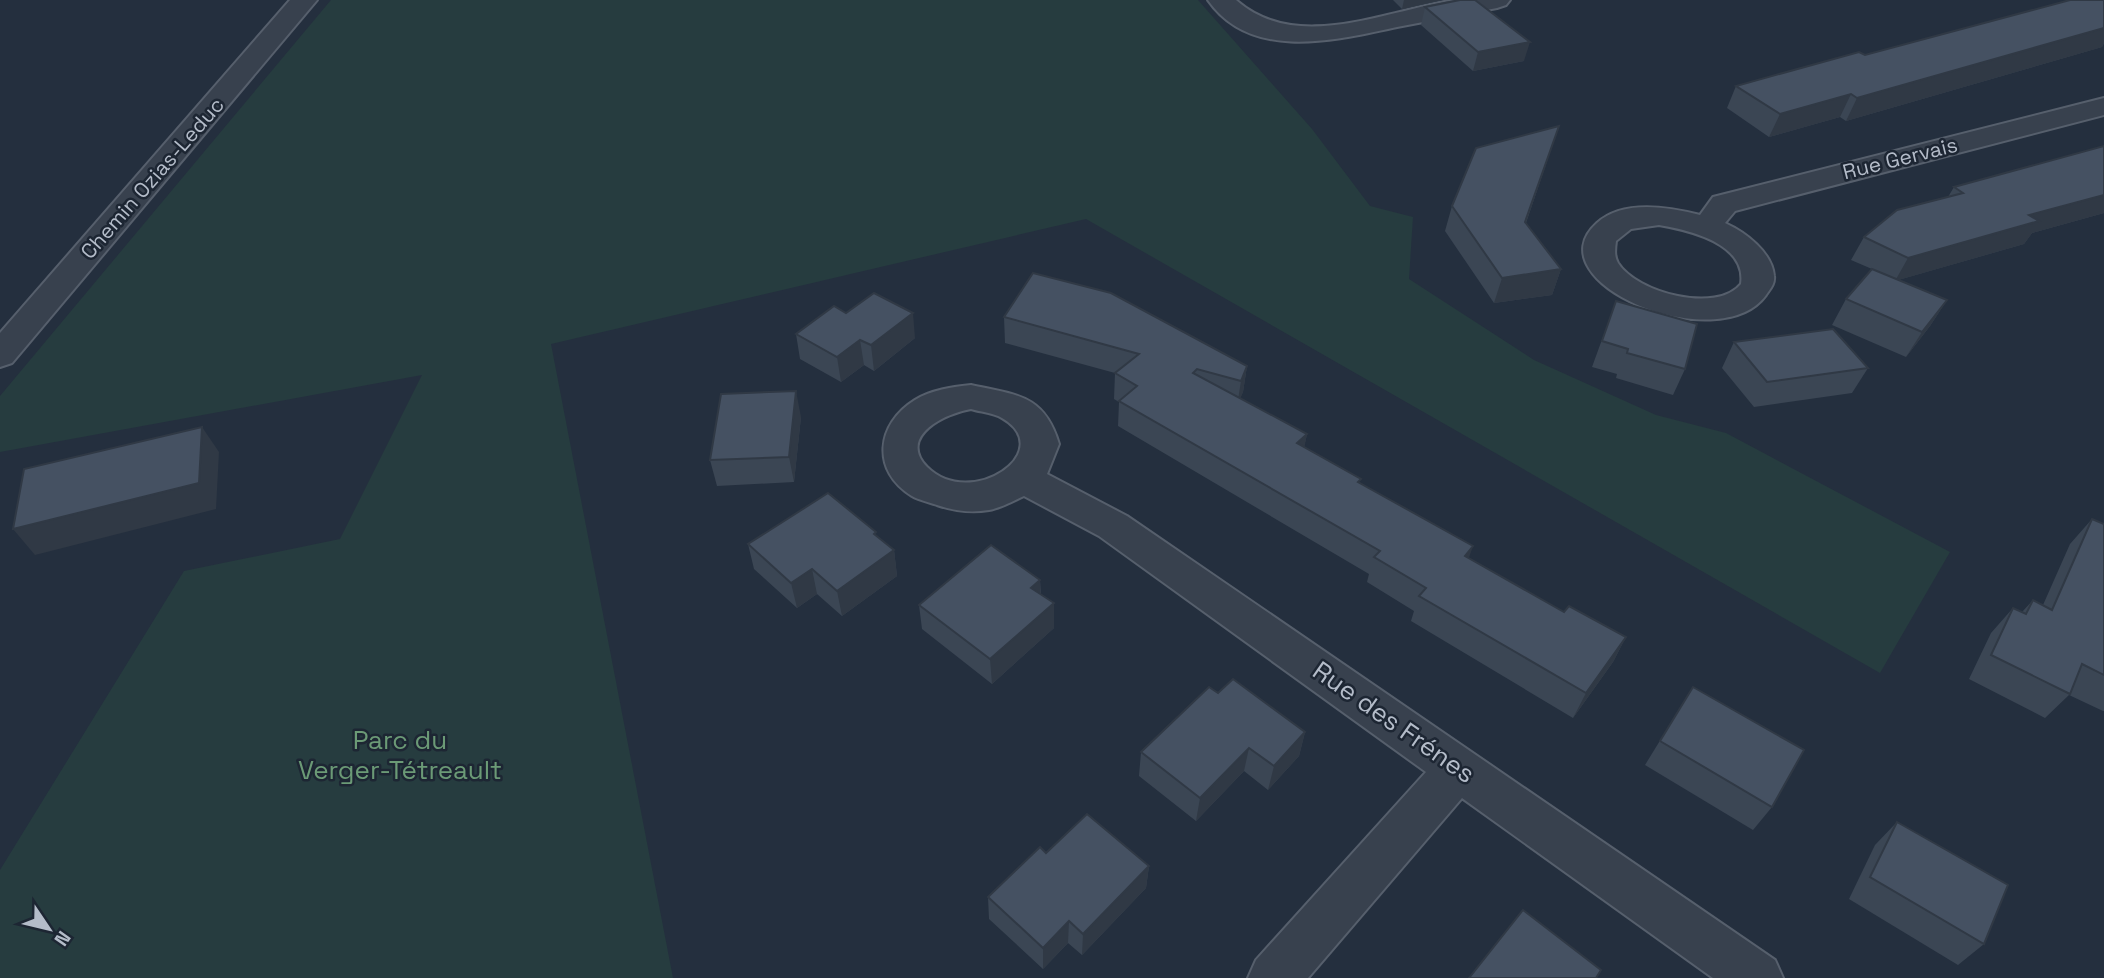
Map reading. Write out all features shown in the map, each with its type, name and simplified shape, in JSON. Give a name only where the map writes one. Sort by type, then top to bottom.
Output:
[{"type":"street","name":"Chemin Ozias-Leduc","points":[[0,355],[304,0]]},
{"type":"street","points":[[1221,0],[1237,17],[1253,26],[1273,32],[1307,35],[1497,0]]},
{"type":"street","name":"Rue Gervais","points":[[1707,226],[1724,204],[2104,106]]},
{"type":"street","name":"Rue des Frénes","points":[[1023,480],[1069,501],[1113,526],[1757,978]]},
{"type":"street","points":[[1274,978],[1459,768]]},
{"type":"green space","name":"Parc du Verger-Tétreault","points":[[331,0],[1198,0],[1312,129],[1370,206],[1413,217],[1409,279],[1534,360],[1656,415],[1726,433],[1950,552],[1880,673],[1086,219],[551,344],[673,978],[0,978],[0,870],[184,571],[340,539],[422,375],[0,452],[0,396]]},
{"type":"building","points":[[1475,0],[1530,42],[1478,52],[1425,7]]},
{"type":"building","points":[[2070,0],[2104,0],[2104,28],[1857,98],[1851,94],[1780,114],[1736,86],[1859,52],[1865,55]]},
{"type":"building","points":[[1559,126],[1525,222],[1561,269],[1502,278],[1452,206],[1476,148]]},
{"type":"building","points":[[2104,146],[2104,195],[2029,215],[2039,221],[1908,258],[1864,237],[1897,210],[1963,193],[1954,187]]},
{"type":"building","points":[[1872,269],[1947,300],[1922,332],[1846,299]]},
{"type":"building","points":[[1033,273],[1111,293],[1247,366],[1241,381],[1197,369],[1193,373],[1307,434],[1297,443],[1361,479],[1358,482],[1473,546],[1465,556],[1564,612],[1569,606],[1626,637],[1586,693],[1419,596],[1426,588],[1374,557],[1380,551],[1119,401],[1137,386],[1115,373],[1139,354],[1004,317]]},
{"type":"building","points":[[874,293],[913,313],[871,345],[860,340],[837,357],[796,334],[834,306],[846,313]]},
{"type":"building","points":[[1616,301],[1697,324],[1685,369],[1627,353],[1628,349],[1602,341]]},
{"type":"building","points":[[1833,329],[1868,368],[1767,382],[1734,342]]},
{"type":"building","points":[[796,391],[789,457],[710,460],[721,394]]},
{"type":"building","points":[[202,427],[199,483],[13,529],[24,469]]},
{"type":"building","points":[[828,493],[894,550],[837,591],[812,569],[791,583],[748,544]]},
{"type":"building","points":[[2092,519],[2104,524],[2104,675],[2082,664],[2070,694],[1991,655],[2013,608],[2026,614],[2033,600],[2052,610]]},
{"type":"building","points":[[991,545],[1040,580],[1031,588],[1054,603],[990,659],[919,605]]},
{"type":"building","points":[[1233,679],[1305,732],[1274,766],[1249,748],[1200,798],[1141,752],[1209,687],[1218,693]]},
{"type":"building","points":[[1693,687],[1804,750],[1772,807],[1660,741]]},
{"type":"building","points":[[1087,814],[1149,866],[1083,934],[1069,921],[1043,948],[988,897],[1040,847],[1046,853]]},
{"type":"building","points":[[1897,822],[2008,885],[1984,944],[1870,877]]},
{"type":"building","points":[[1523,910],[1601,970],[1596,978],[1469,978]]}]
